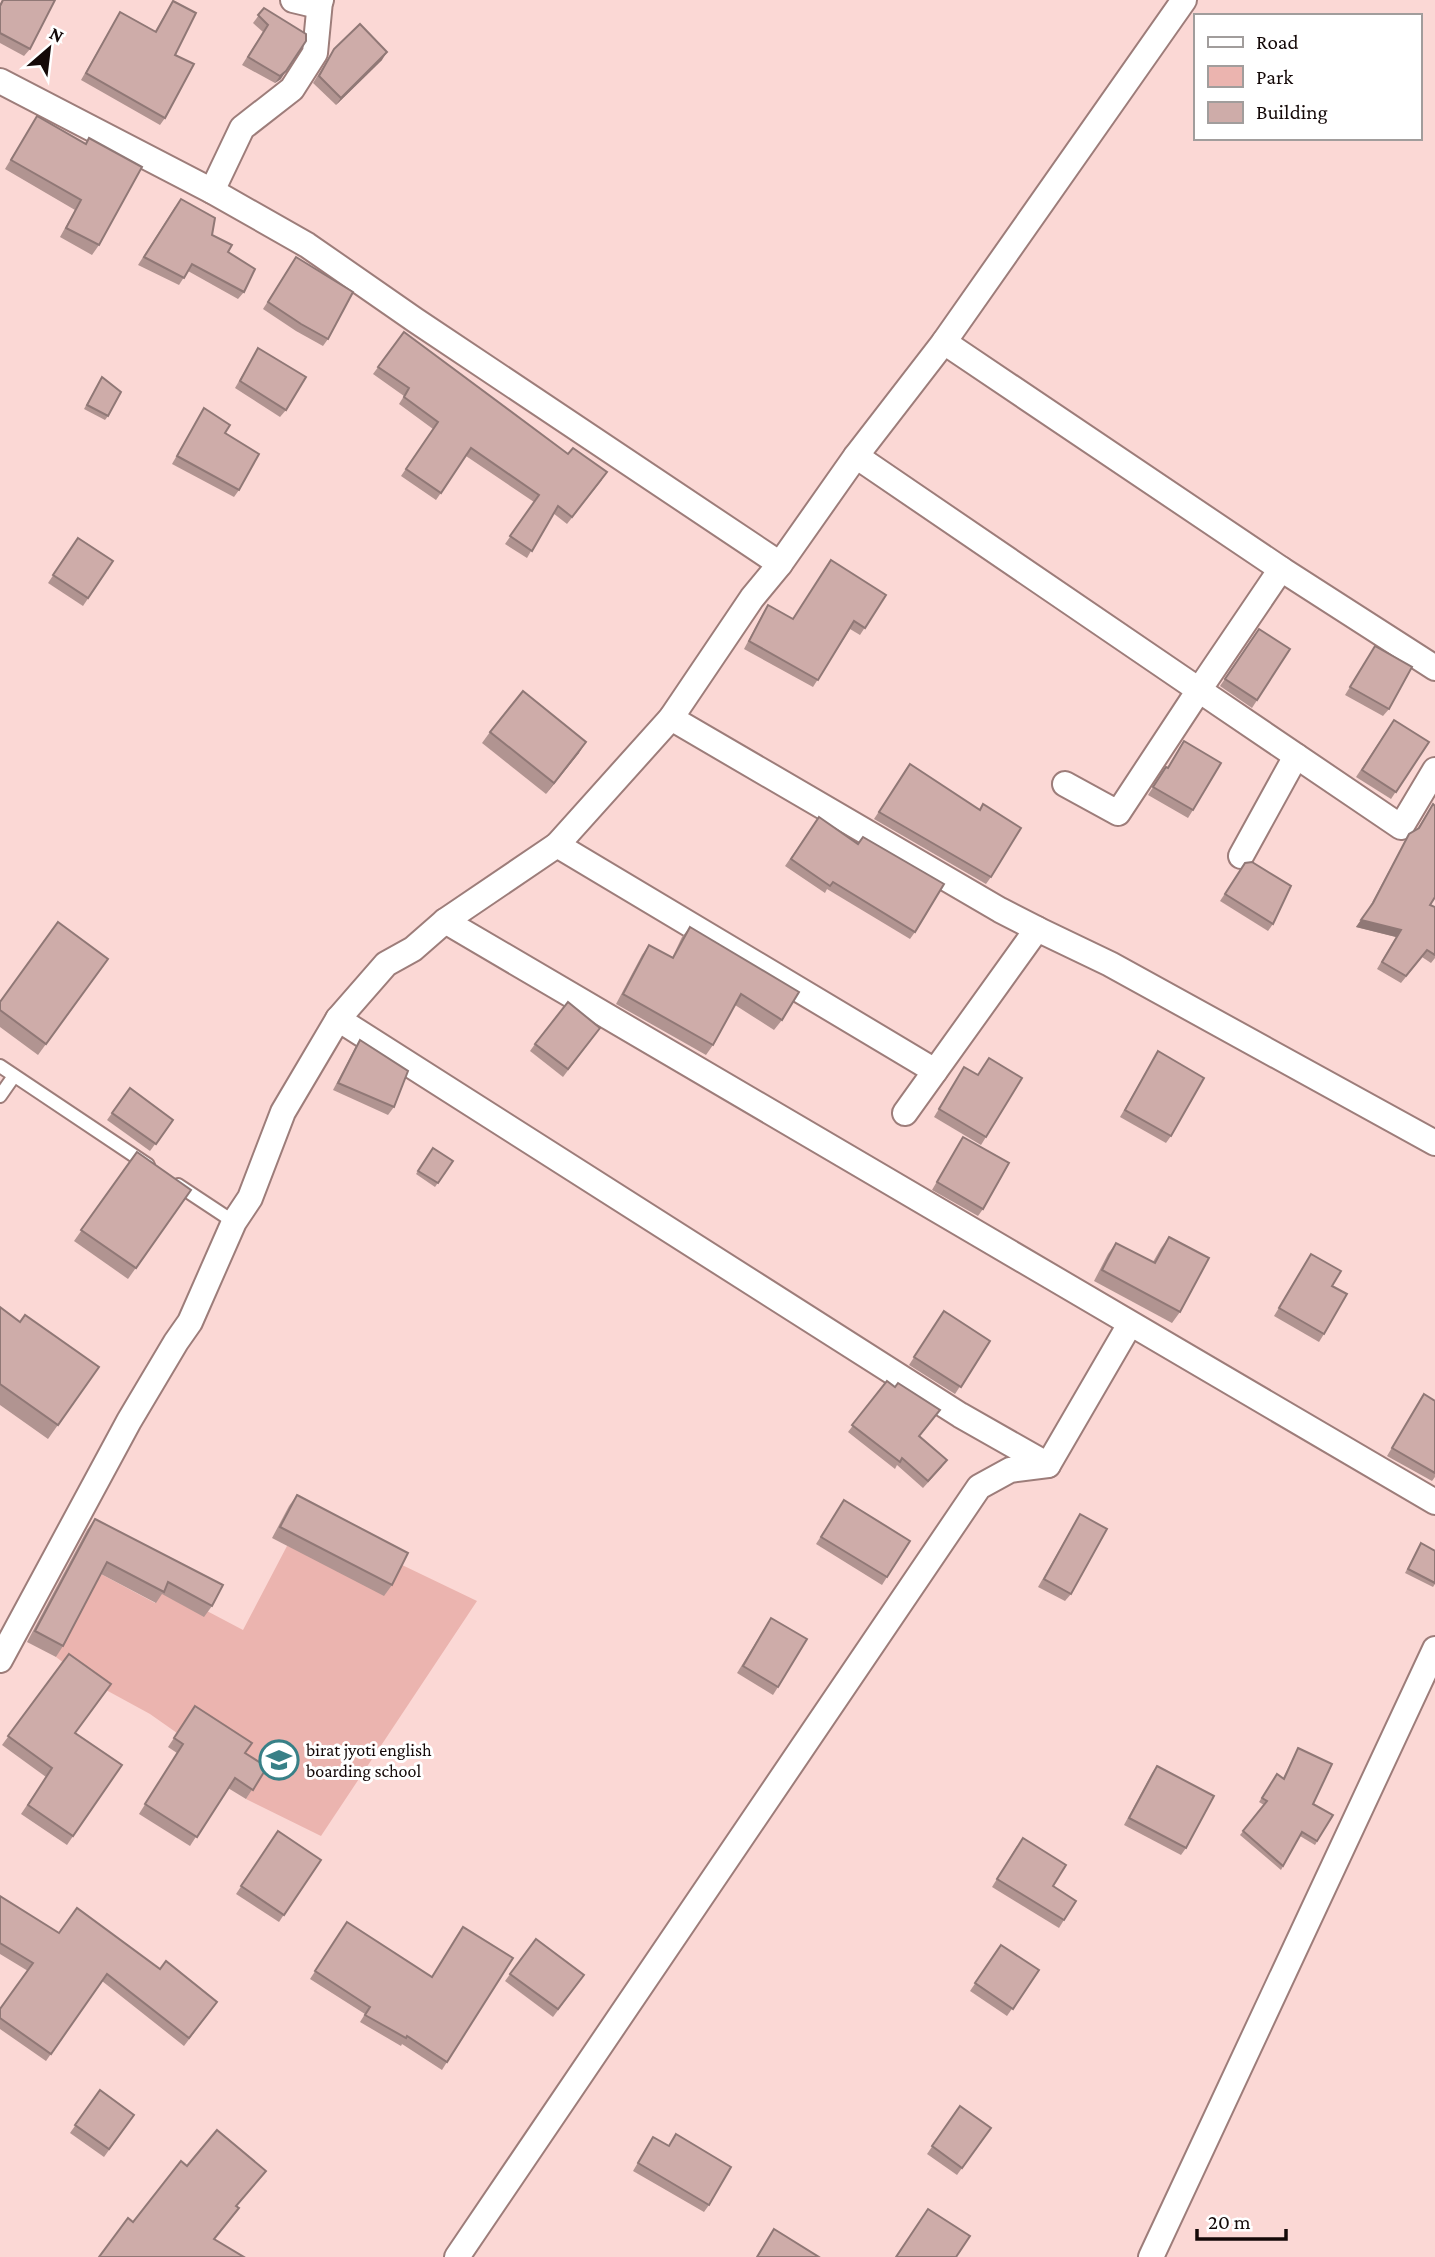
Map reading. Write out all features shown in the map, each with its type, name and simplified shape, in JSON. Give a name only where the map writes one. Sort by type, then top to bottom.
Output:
[{"type":"street","points":[[293,0],[314,5],[320,0]]},
{"type":"street","points":[[212,191],[242,128],[292,89],[314,53],[320,0]]},
{"type":"street","points":[[0,1660],[129,1421],[190,1322],[234,1222],[250,1198],[283,1112],[338,1019],[386,964],[413,949],[445,921],[557,845],[671,718],[752,598],[944,342],[1184,0]]},
{"type":"street","points":[[0,81],[212,191],[307,245],[780,564]]},
{"type":"street","points":[[944,342],[1280,569],[1435,668]]},
{"type":"street","points":[[856,456],[1401,828],[1435,770]]},
{"type":"street","points":[[1065,784],[1118,813],[1280,569]]},
{"type":"street","points":[[671,718],[1000,910],[1122,971],[1435,1143]]},
{"type":"street","points":[[1241,856],[1296,756]]},
{"type":"street","points":[[557,845],[935,1071]]},
{"type":"street","points":[[445,921],[1435,1503]]},
{"type":"street","points":[[905,1113],[1037,929]]},
{"type":"street","points":[[338,1019],[960,1415],[1048,1465]]},
{"type":"street","points":[[1048,1465],[1130,1324]]},
{"type":"street","points":[[457,2257],[979,1487],[1010,1470],[1048,1465]]},
{"type":"street","points":[[1151,2257],[1435,1648]]},
{"type":"lane","points":[[0,1066],[234,1222]]},
{"type":"lane","points":[[0,1096],[14,1076]]},
{"type":"green space","name":"birat jyoti english boarding school","points":[[287,1546],[400,1564],[477,1601],[321,1836],[246,1799],[260,1777],[177,1733],[150,1714],[84,1678],[56,1657],[99,1573],[155,1603],[161,1593],[204,1616],[207,1611],[243,1630]]},
{"type":"building","points":[[3,0],[55,0],[30,49],[0,33],[0,6]]},
{"type":"building","points":[[173,1],[196,13],[175,55],[194,64],[165,118],[86,73],[120,12],[156,32]]},
{"type":"building","points":[[264,8],[306,34],[306,41],[280,76],[248,57],[268,25],[258,15]]},
{"type":"building","points":[[360,24],[387,52],[341,98],[319,76],[334,49]]},
{"type":"building","points":[[37,116],[86,144],[89,138],[142,167],[99,245],[66,228],[81,200],[11,160]]},
{"type":"building","points":[[181,199],[215,218],[212,235],[232,245],[228,252],[255,269],[244,292],[192,264],[184,278],[144,257]]},
{"type":"building","points":[[296,257],[353,292],[328,339],[268,302]]},
{"type":"building","points":[[404,332],[568,454],[573,448],[607,472],[572,517],[558,506],[532,551],[510,536],[539,495],[471,448],[441,493],[406,469],[438,422],[404,397],[409,388],[378,367]]},
{"type":"building","points":[[258,348],[306,377],[286,410],[240,381]]},
{"type":"building","points":[[102,377],[121,392],[108,416],[87,405]]},
{"type":"building","points":[[204,408],[230,425],[225,433],[259,454],[239,490],[177,456]]},
{"type":"building","points":[[78,538],[113,561],[88,598],[53,575]]},
{"type":"building","points":[[831,560],[886,595],[865,628],[854,621],[818,680],[749,641],[768,605],[793,619]]},
{"type":"building","points":[[1259,629],[1290,649],[1257,700],[1225,679]]},
{"type":"building","points":[[1375,646],[1412,667],[1389,709],[1350,687]]},
{"type":"building","points":[[523,691],[586,742],[554,783],[490,732]]},
{"type":"building","points":[[1394,720],[1429,742],[1396,792],[1362,770]]},
{"type":"building","points":[[1184,741],[1221,763],[1193,810],[1153,787]]},
{"type":"building","points":[[910,764],[980,810],[983,804],[1021,828],[991,877],[879,812]]},
{"type":"building","points":[[1433,804],[1435,897],[1430,905],[1435,907],[1435,955],[1427,950],[1406,976],[1382,962],[1401,930],[1361,920],[1373,903],[1409,834],[1419,828]]},
{"type":"building","points":[[819,817],[858,844],[863,837],[944,884],[915,932],[833,882],[830,886],[791,859]]},
{"type":"building","points":[[1252,862],[1291,886],[1273,924],[1225,894],[1245,863]]},
{"type":"building","points":[[58,922],[108,959],[46,1044],[0,1010],[0,1002]]},
{"type":"building","points":[[690,927],[799,992],[782,1020],[741,994],[713,1045],[623,994],[649,945],[673,958]]},
{"type":"building","points":[[568,1002],[600,1028],[568,1069],[535,1044]]},
{"type":"building","points":[[360,1040],[408,1071],[394,1107],[338,1083]]},
{"type":"building","points":[[1158,1051],[1204,1078],[1171,1136],[1125,1110]]},
{"type":"building","points":[[989,1058],[1022,1078],[986,1137],[939,1109],[964,1067],[978,1075]]},
{"type":"building","points":[[130,1088],[173,1120],[156,1144],[112,1113]]},
{"type":"building","points":[[963,1137],[1009,1163],[983,1209],[937,1182]]},
{"type":"building","points":[[433,1148],[453,1161],[438,1183],[418,1171]]},
{"type":"building","points":[[137,1152],[191,1190],[136,1268],[81,1230]]},
{"type":"building","points":[[1169,1237],[1209,1258],[1180,1312],[1102,1270],[1116,1243],[1155,1263]]},
{"type":"building","points":[[1311,1254],[1341,1271],[1332,1286],[1347,1294],[1324,1334],[1279,1308]]},
{"type":"building","points":[[0,1307],[20,1322],[25,1315],[99,1367],[58,1425],[0,1384]]},
{"type":"building","points":[[944,1311],[990,1341],[961,1387],[914,1357]]},
{"type":"building","points":[[887,1381],[895,1387],[898,1383],[940,1410],[919,1436],[947,1460],[928,1481],[902,1458],[900,1462],[852,1425]]},
{"type":"building","points":[[1424,1394],[1435,1401],[1435,1473],[1392,1448]]},
{"type":"building","points":[[297,1495],[408,1553],[392,1585],[280,1527]]},
{"type":"building","points":[[844,1500],[910,1541],[887,1577],[821,1537]]},
{"type":"building","points":[[1080,1514],[1107,1529],[1071,1594],[1044,1579]]},
{"type":"building","points":[[95,1519],[223,1585],[212,1606],[168,1582],[164,1592],[107,1562],[63,1646],[35,1631]]},
{"type":"building","points":[[1421,1543],[1435,1551],[1435,1583],[1408,1569]]},
{"type":"building","points":[[771,1618],[807,1639],[778,1687],[743,1666]]},
{"type":"building","points":[[69,1654],[111,1684],[75,1733],[122,1765],[73,1836],[28,1805],[52,1768],[8,1736]]},
{"type":"building","points":[[195,1706],[252,1743],[245,1753],[267,1767],[253,1790],[235,1778],[197,1837],[145,1804],[183,1744],[174,1738]]},
{"type":"building","points":[[1298,1748],[1332,1764],[1313,1804],[1333,1815],[1317,1841],[1302,1832],[1283,1866],[1243,1831],[1267,1801],[1262,1798],[1277,1774],[1284,1779]]},
{"type":"building","points":[[1157,1766],[1214,1796],[1186,1848],[1129,1818]]},
{"type":"building","points":[[278,1831],[321,1860],[284,1915],[241,1886]]},
{"type":"building","points":[[1023,1838],[1066,1865],[1053,1886],[1076,1901],[1064,1920],[997,1879]]},
{"type":"building","points":[[0,1896],[59,1933],[77,1908],[160,1969],[166,1961],[217,2002],[189,2038],[107,1974],[51,2054],[0,2018],[0,2009],[33,1963],[0,1943]]},
{"type":"building","points":[[347,1922],[432,1977],[463,1927],[513,1958],[447,2062],[407,2036],[406,2038],[365,2015],[370,2007],[315,1971]]},
{"type":"building","points":[[536,1939],[584,1975],[558,2009],[510,1974]]},
{"type":"building","points":[[1001,1945],[1039,1970],[1013,2009],[975,1983]]},
{"type":"building","points":[[100,2090],[134,2115],[109,2149],[75,2125]]},
{"type":"building","points":[[960,2106],[991,2128],[962,2168],[932,2146]]},
{"type":"building","points":[[217,2130],[266,2171],[236,2206],[239,2208],[214,2239],[244,2257],[99,2257],[128,2218],[133,2222],[181,2161],[187,2166]]},
{"type":"building","points":[[676,2134],[731,2167],[709,2205],[638,2163],[653,2137],[669,2146]]},
{"type":"building","points":[[928,2209],[970,2236],[956,2257],[896,2257]]},
{"type":"building","points":[[774,2229],[819,2257],[757,2257]]},
{"type":"place","name":"birat jyoti english boarding school","points":[[279,1760]]}]
